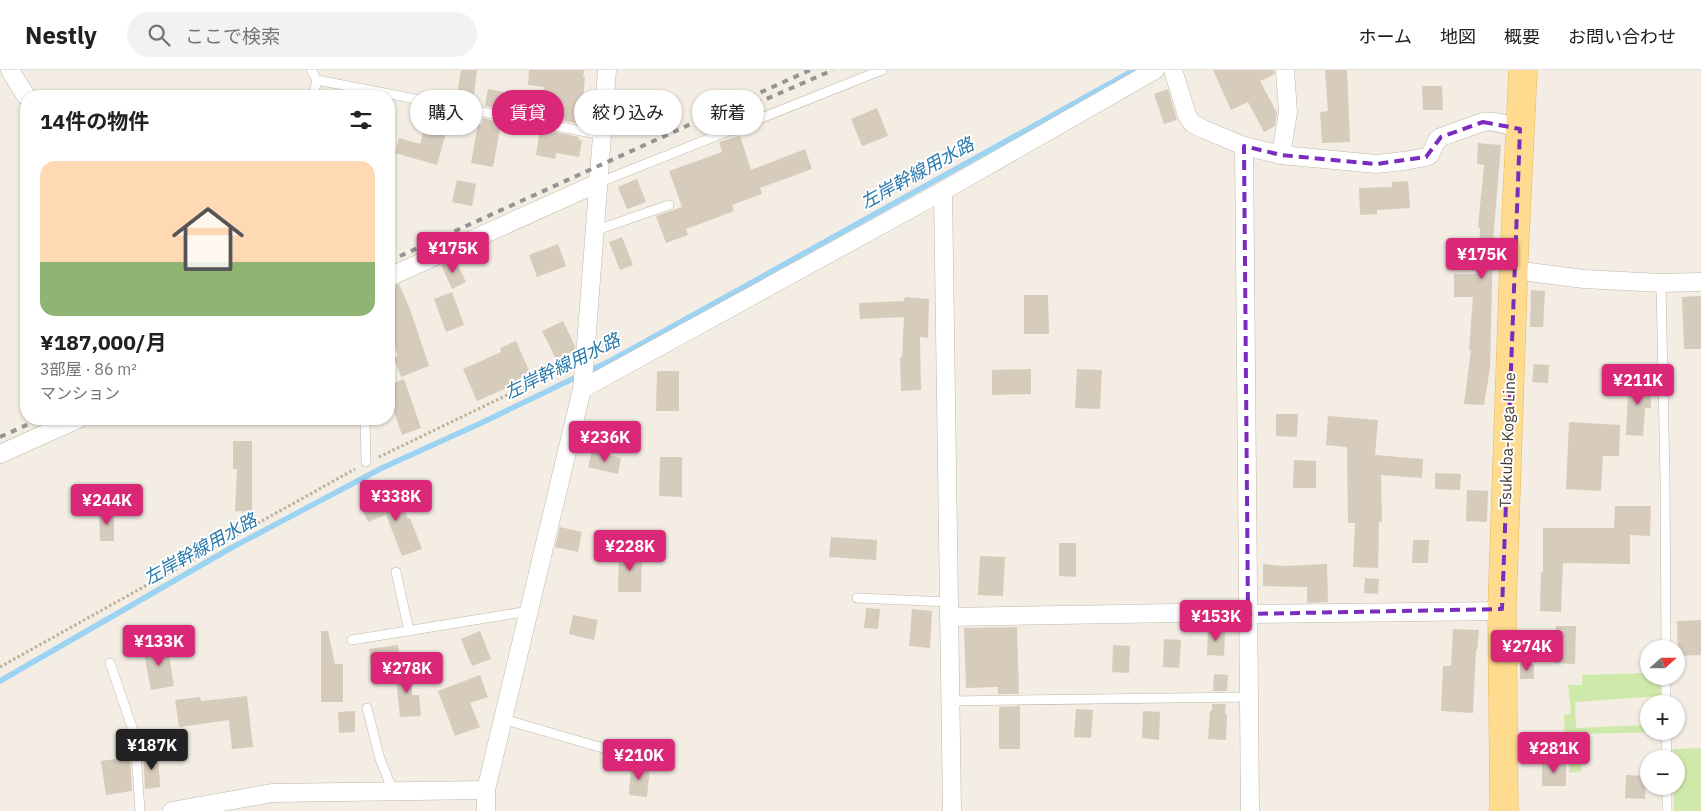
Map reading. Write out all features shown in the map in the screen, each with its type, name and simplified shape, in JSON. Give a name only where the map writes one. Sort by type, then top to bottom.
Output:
[{"type":"main road","name":"Tsukuba-Koga Line","points":[[1504,811],[1502,612],[1513,270],[1523,70]]},
{"type":"street","points":[[10,70],[22,90]]},
{"type":"street","points":[[605,90],[606,70]]},
{"type":"street","points":[[582,389],[943,191],[1155,70]]},
{"type":"street","points":[[1173,70],[1187,115],[1192,123],[1203,130],[1244,146],[1281,155],[1376,164],[1404,161],[1426,157],[1430,155],[1437,140],[1441,137],[1483,122],[1501,123],[1520,129]]},
{"type":"street","points":[[1281,155],[1288,112],[1285,70]]},
{"type":"street","points":[[486,811],[486,790],[582,389],[602,135]]},
{"type":"street","points":[[1244,146],[1250,811]]},
{"type":"street","points":[[395,274],[598,183]]},
{"type":"street","points":[[943,191],[952,811]]},
{"type":"street","points":[[1513,270],[1584,279],[1661,283],[1701,282]]},
{"type":"street","points":[[0,454],[65,425]]},
{"type":"street","points":[[949,609],[1064,616],[1235,612],[1248,614],[1502,612]]},
{"type":"street","points":[[172,811],[272,793],[486,790]]},
{"type":"lane","points":[[311,70],[317,80],[314,90]]},
{"type":"lane","points":[[598,183],[882,70]]},
{"type":"lane","points":[[317,80],[365,90]]},
{"type":"lane","points":[[395,96],[574,130]]},
{"type":"lane","points":[[594,231],[669,205]]},
{"type":"lane","points":[[1661,283],[1666,640]]},
{"type":"lane","points":[[366,425],[366,462]]},
{"type":"lane","points":[[396,572],[409,631]]},
{"type":"lane","points":[[857,598],[949,609]]},
{"type":"lane","points":[[352,640],[529,612]]},
{"type":"lane","points":[[110,663],[134,736],[140,811]]},
{"type":"lane","points":[[950,701],[1248,697]]},
{"type":"lane","points":[[367,708],[380,759],[393,791]]},
{"type":"lane","points":[[503,718],[612,751]]},
{"type":"lane","points":[[1667,795],[1667,811]]},
{"type":"path","points":[[0,667],[366,462],[585,358]]},
{"type":"highlighted area","points":[[1483,122],[1520,129],[1502,609],[1248,614],[1244,146],[1281,155],[1376,164],[1426,157],[1441,137]]},
{"type":"green space","points":[[1640,673],[1640,685],[1660,685],[1661,695],[1640,695],[1640,697],[1575,702],[1576,728],[1640,725],[1640,733],[1580,734],[1582,771],[1569,773],[1569,750],[1565,750],[1564,715],[1571,714],[1568,685],[1582,685],[1582,675]]},
{"type":"green space","points":[[1701,748],[1701,811],[1674,811],[1673,795],[1685,795],[1685,750],[1673,749]]},
{"type":"building","points":[[461,70],[477,70],[475,90],[458,90]]},
{"type":"building","points":[[529,70],[584,70],[584,90],[574,90],[574,123],[564,121],[564,90],[544,90],[544,87],[528,85]]},
{"type":"building","points":[[1213,70],[1274,70],[1275,74],[1260,81],[1277,113],[1275,126],[1264,132],[1248,102],[1231,110]]},
{"type":"building","points":[[1325,70],[1347,70],[1350,142],[1322,143],[1320,112],[1328,111]]},
{"type":"building","points":[[1422,86],[1442,86],[1443,110],[1423,110]]},
{"type":"building","points":[[488,89],[493,90],[492,107],[485,106]]},
{"type":"building","points":[[1168,89],[1177,120],[1164,124],[1154,94]]},
{"type":"building","points":[[877,108],[888,136],[862,146],[851,119]]},
{"type":"building","points":[[483,118],[492,120],[492,135],[499,135],[493,167],[471,163],[476,135],[482,135]]},
{"type":"building","points":[[564,134],[579,137],[579,140],[582,140],[579,157],[556,153],[555,159],[536,155],[539,135]]},
{"type":"building","points":[[423,135],[445,135],[437,165],[395,153],[399,138],[420,144]]},
{"type":"building","points":[[740,136],[751,170],[805,149],[812,169],[760,188],[762,194],[732,205],[734,211],[686,229],[688,235],[666,243],[656,216],[682,207],[669,171],[722,152],[719,142]]},
{"type":"building","points":[[1478,143],[1501,145],[1493,240],[1490,368],[1484,405],[1464,404],[1471,350],[1469,350],[1473,297],[1454,297],[1454,274],[1478,274],[1480,228],[1478,227],[1484,165],[1477,164]]},
{"type":"building","points":[[637,179],[646,202],[627,209],[618,187]]},
{"type":"building","points":[[457,180],[476,184],[472,206],[452,202]]},
{"type":"building","points":[[1408,181],[1410,208],[1377,210],[1377,214],[1360,215],[1359,188],[1392,187],[1392,182]]},
{"type":"building","points":[[622,237],[633,265],[620,270],[609,242]]},
{"type":"building","points":[[558,244],[566,266],[537,277],[529,255]]},
{"type":"building","points":[[455,259],[466,282],[452,289],[441,265]]},
{"type":"building","points":[[399,284],[410,309],[429,366],[401,377],[395,361],[395,358],[398,356],[395,348],[395,286]]},
{"type":"building","points":[[1531,290],[1545,291],[1543,327],[1530,327]]},
{"type":"building","points":[[452,292],[464,325],[446,332],[434,299]]},
{"type":"building","points":[[1024,295],[1048,295],[1049,334],[1024,334]]},
{"type":"building","points":[[1701,296],[1701,349],[1684,349],[1682,297]]},
{"type":"building","points":[[905,297],[929,299],[928,338],[920,337],[921,390],[901,391],[900,357],[902,357],[904,317],[860,319],[859,303],[904,301]]},
{"type":"building","points":[[563,321],[575,346],[575,354],[558,363],[542,331]]},
{"type":"building","points":[[516,341],[532,377],[477,401],[463,369],[501,352],[500,348]]},
{"type":"building","points":[[1534,364],[1549,365],[1548,383],[1532,382]]},
{"type":"building","points":[[1031,369],[1031,394],[992,395],[992,370]]},
{"type":"building","points":[[1077,369],[1102,370],[1100,409],[1075,408]]},
{"type":"building","points":[[657,371],[679,371],[679,411],[656,411]]},
{"type":"building","points":[[1630,378],[1650,378],[1651,408],[1645,408],[1643,436],[1626,435],[1628,393],[1631,393]]},
{"type":"building","points":[[404,379],[421,428],[402,435],[395,415],[395,383]]},
{"type":"building","points":[[1276,414],[1298,414],[1297,437],[1276,436]]},
{"type":"building","points":[[1328,416],[1378,420],[1375,455],[1423,459],[1422,478],[1381,475],[1382,522],[1379,522],[1378,568],[1353,567],[1355,523],[1348,523],[1347,447],[1326,445]]},
{"type":"building","points":[[1569,422],[1620,425],[1619,456],[1603,456],[1601,491],[1566,489]]},
{"type":"building","points":[[233,441],[252,441],[252,512],[235,511],[237,469],[233,469]]},
{"type":"building","points":[[592,451],[621,458],[618,474],[588,467]]},
{"type":"building","points":[[660,457],[682,457],[682,497],[659,496]]},
{"type":"building","points":[[1294,460],[1316,461],[1316,488],[1293,488]]},
{"type":"building","points":[[1435,473],[1461,474],[1460,490],[1435,489]]},
{"type":"building","points":[[1467,490],[1488,491],[1487,522],[1466,521]]},
{"type":"building","points":[[398,493],[422,549],[402,556],[386,515],[368,522],[362,508]]},
{"type":"building","points":[[1615,506],[1651,506],[1650,536],[1630,535],[1630,564],[1563,563],[1561,612],[1540,611],[1541,572],[1543,572],[1543,528],[1614,528]]},
{"type":"building","points":[[99,511],[114,511],[114,541],[100,541]]},
{"type":"building","points":[[560,527],[582,532],[578,552],[555,547]]},
{"type":"building","points":[[831,537],[877,540],[876,560],[829,557]]},
{"type":"building","points":[[1413,540],[1429,540],[1428,563],[1412,563]]},
{"type":"building","points":[[1059,543],[1076,543],[1076,577],[1059,576]]},
{"type":"building","points":[[619,552],[642,553],[641,592],[618,592]]},
{"type":"building","points":[[980,556],[1005,557],[1003,596],[978,595]]},
{"type":"building","points":[[1263,564],[1283,566],[1327,564],[1328,602],[1307,603],[1307,587],[1263,586]]},
{"type":"building","points":[[1365,578],[1379,579],[1378,594],[1364,593]]},
{"type":"building","points":[[866,608],[880,609],[878,629],[864,628]]},
{"type":"building","points":[[912,609],[932,611],[930,648],[909,646]]},
{"type":"building","points":[[573,615],[598,620],[594,640],[569,634]]},
{"type":"building","points":[[1701,620],[1701,655],[1685,656],[1685,640],[1678,640],[1677,621]]},
{"type":"building","points":[[1556,626],[1576,626],[1575,664],[1555,663]]},
{"type":"building","points":[[1017,627],[1019,694],[998,694],[998,687],[966,688],[964,628]]},
{"type":"building","points":[[1208,628],[1225,629],[1224,656],[1207,655]]},
{"type":"building","points":[[1453,629],[1479,630],[1476,650],[1473,713],[1441,711],[1443,666],[1451,666]]},
{"type":"building","points":[[321,631],[328,631],[335,664],[343,664],[343,702],[321,702]]},
{"type":"building","points":[[480,631],[491,659],[472,666],[461,639]]},
{"type":"building","points":[[1164,639],[1181,640],[1179,668],[1163,667]]},
{"type":"building","points":[[167,644],[174,686],[151,690],[143,648]]},
{"type":"building","points":[[398,645],[400,661],[371,665],[369,649]]},
{"type":"building","points":[[1113,645],[1130,646],[1129,673],[1112,672]]},
{"type":"building","points":[[1520,664],[1534,664],[1534,679],[1520,679]]},
{"type":"building","points":[[395,667],[411,667],[412,695],[419,695],[421,716],[400,717]]},
{"type":"building","points":[[1214,674],[1228,675],[1227,691],[1213,691]]},
{"type":"building","points":[[480,675],[488,697],[470,703],[480,727],[455,736],[438,691]]},
{"type":"building","points":[[247,696],[253,747],[232,749],[229,720],[179,727],[175,700],[200,697],[201,701]]},
{"type":"building","points":[[1212,704],[1226,704],[1226,740],[1208,739]]},
{"type":"building","points":[[1020,706],[1020,749],[999,749],[999,707]]},
{"type":"building","points":[[1076,709],[1093,710],[1091,738],[1074,737]]},
{"type":"building","points":[[355,711],[355,732],[339,733],[338,712]]},
{"type":"building","points":[[1143,711],[1160,712],[1159,740],[1142,738]]},
{"type":"building","points":[[158,753],[160,787],[145,789],[143,755]]},
{"type":"building","points":[[130,757],[132,791],[106,795],[101,761]]},
{"type":"building","points":[[1542,761],[1566,761],[1566,786],[1542,786]]},
{"type":"building","points":[[631,766],[650,767],[647,797],[629,795]]},
{"type":"building","points":[[1626,775],[1640,776],[1640,795],[1645,795],[1645,799],[1625,798]]},
{"type":"waterway","name":"左岸幹線用水路","points":[[0,681],[231,548],[382,468],[612,360],[1134,70]]},
{"type":"railway","points":[[395,258],[810,70]]},
{"type":"railway","points":[[764,100],[833,70]]},
{"type":"railway","points":[[0,437],[27,425]]}]
